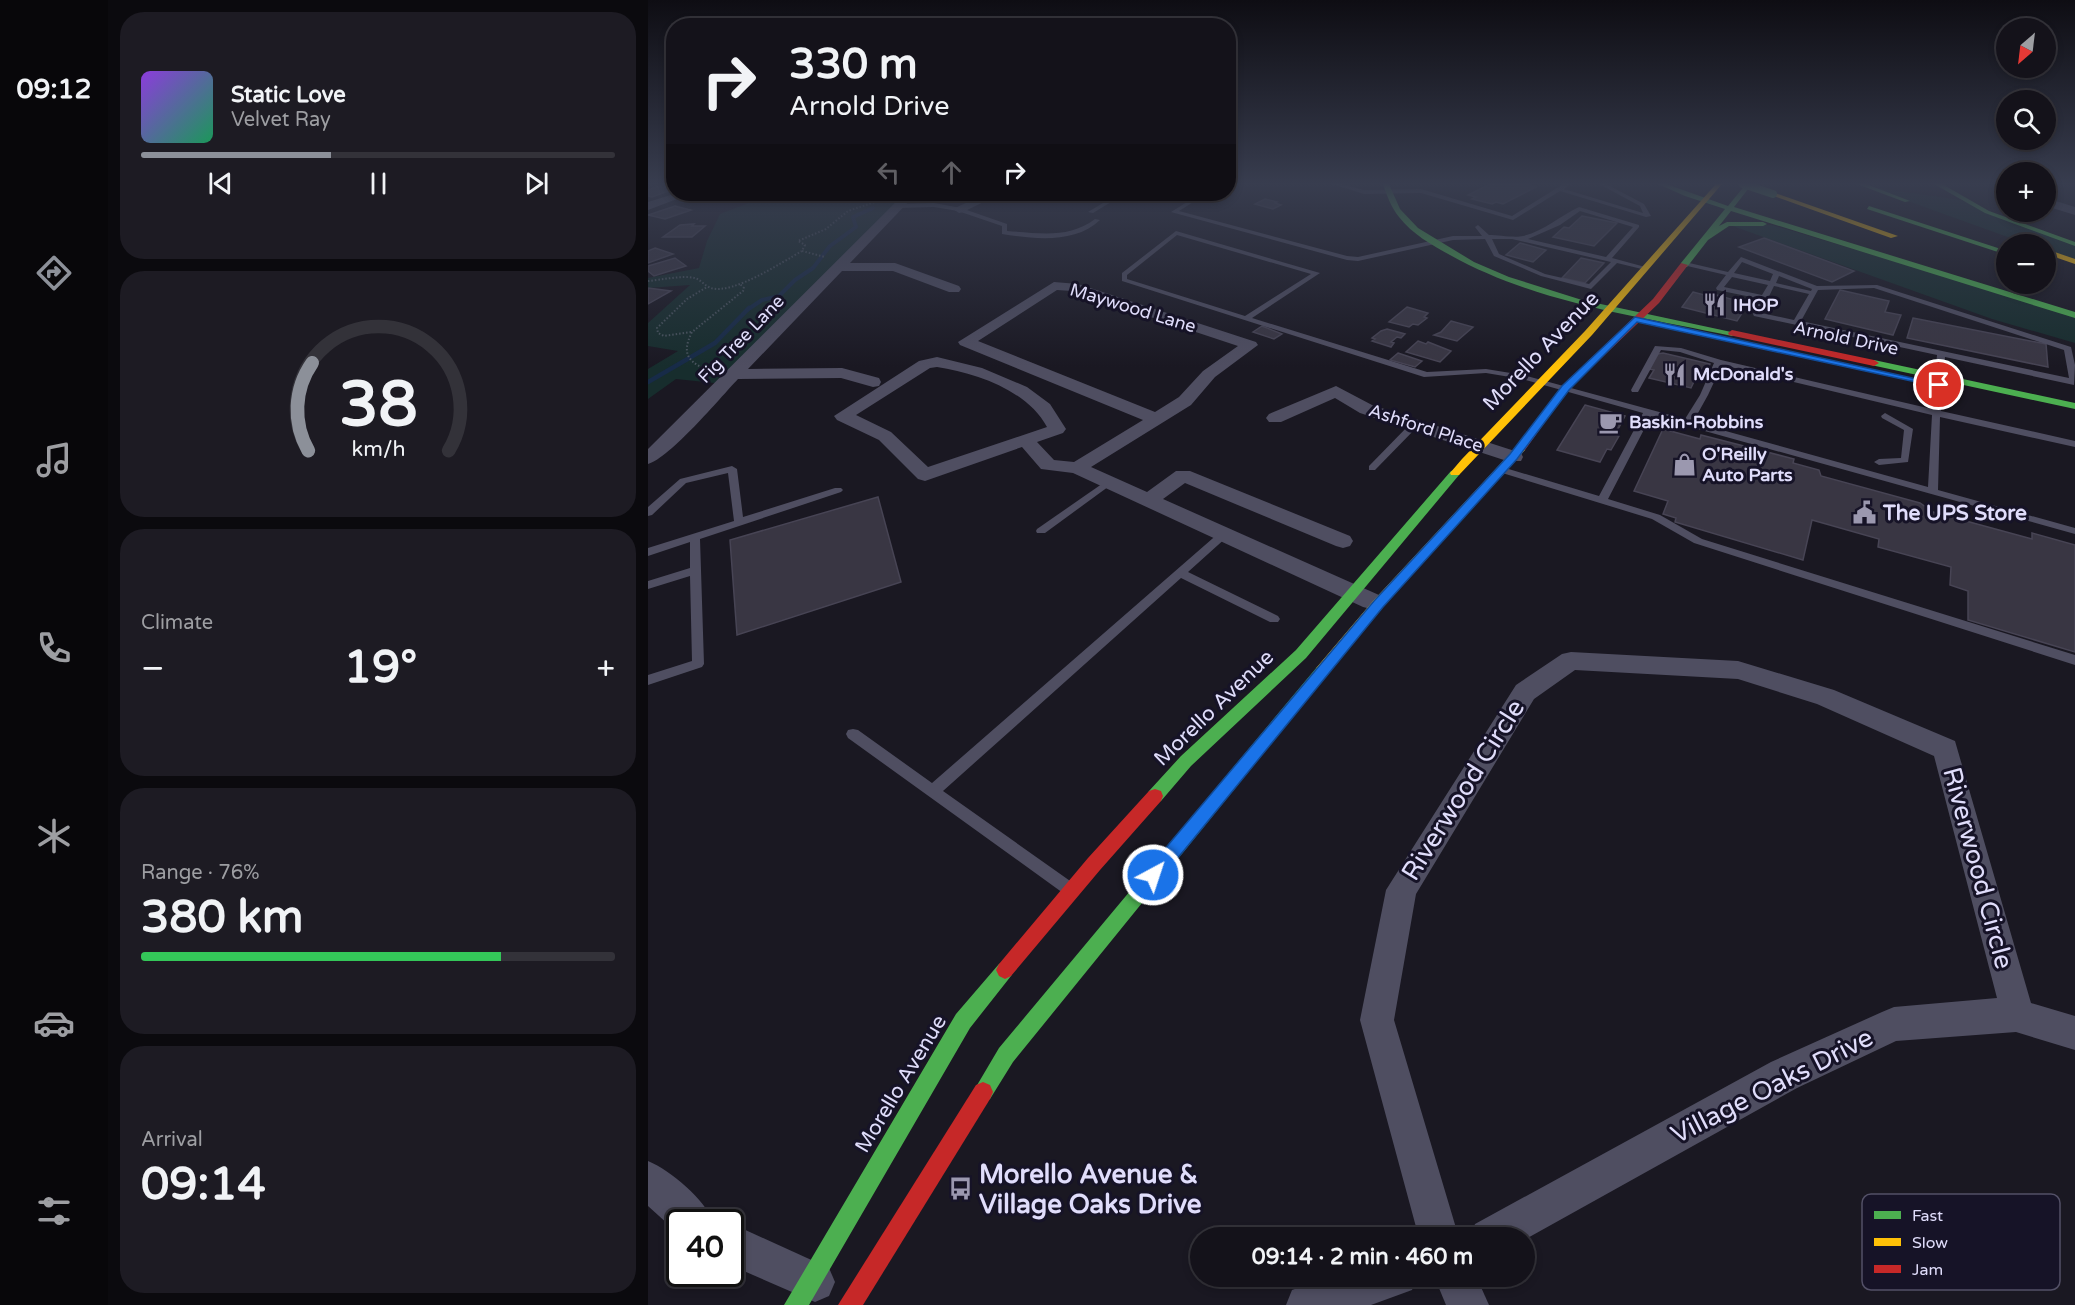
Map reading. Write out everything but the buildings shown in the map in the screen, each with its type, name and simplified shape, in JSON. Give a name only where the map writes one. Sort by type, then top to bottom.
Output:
[{"type":"main road","name":"Arnold Drive","points":[[1439,245],[1470,263],[1508,280],[1576,302],[1939,380],[2075,406]]},
{"type":"main road","name":"Morello Avenue","points":[[802,1292],[963,1021],[1071,891],[1186,761],[1301,654],[1479,445],[1543,382],[1666,245]]},
{"type":"main road","name":"Morello Avenue","points":[[862,1303],[1006,1055],[1378,604],[1508,463],[1565,388],[1656,301],[1700,245]]},
{"type":"main road","points":[[1848,245],[2075,315]]},
{"type":"main road","points":[[2056,255],[2075,262]]},
{"type":"main road","points":[[2056,269],[2075,276]]},
{"type":"main road","name":"Arnold Drive","points":[[1939,380],[2075,415]]},
{"type":"street","name":"Fig Tree Lane","points":[[648,458],[664,445],[859,245]]},
{"type":"street","points":[[838,267],[895,267],[954,289]]},
{"type":"street","name":"Maywood Lane","points":[[1077,468],[1154,418],[1185,401],[1209,374],[1250,345],[1073,287],[1063,286],[1054,286],[966,342],[1154,418]]},
{"type":"street","points":[[925,364],[954,364],[1027,393],[1042,406],[1057,429],[1025,440],[925,475],[885,436],[843,416],[925,364]]},
{"type":"street","points":[[734,374],[842,373],[873,382]]},
{"type":"street","name":"Ashford Place","points":[[1275,418],[1336,391],[1366,409],[1479,445],[1508,463]]},
{"type":"street","points":[[1025,440],[1048,465],[1077,468],[1378,604]]},
{"type":"street","points":[[1150,500],[1183,475],[1343,541]]},
{"type":"street","points":[[1251,546],[1283,516]]},
{"type":"street","name":"Riverwood Circle","points":[[1436,1227],[1377,1020],[1401,890],[1525,692],[1571,661],[1738,670],[1826,697],[1946,749],[2013,996],[2016,1015]]},
{"type":"street","name":"Village Oaks Drive","points":[[1509,1227],[1784,1075],[1894,1024],[2016,1015],[2075,1033]]},
{"type":"street","points":[[648,1180],[680,1209]]},
{"type":"street","points":[[744,1250],[757,1257],[802,1292],[862,1303]]},
{"type":"street","points":[[1307,1305],[1363,1287]]},
{"type":"street","points":[[1459,1287],[1468,1305]]},
{"type":"lane","points":[[1160,245],[1124,274],[1124,279],[1427,375],[1486,371],[1543,382],[2075,531]]},
{"type":"lane","points":[[1220,245],[1317,273],[1247,318]]},
{"type":"lane","points":[[1298,245],[1358,259],[1421,245]]},
{"type":"lane","points":[[1491,245],[1496,255],[1543,274],[1591,287],[1616,261]]},
{"type":"lane","points":[[1547,245],[1646,268]]},
{"type":"lane","points":[[1607,259],[1620,245]]},
{"type":"lane","points":[[1764,298],[1720,288],[1741,259],[1814,291]]},
{"type":"lane","points":[[1685,264],[1771,284],[1814,291],[1875,286],[2068,349],[2075,384],[1757,314],[1764,298],[1771,284],[1777,273]]},
{"type":"lane","points":[[1797,322],[1814,291]]},
{"type":"lane","points":[[1635,390],[1658,348],[1677,348],[1687,354],[1719,362],[2075,444]]},
{"type":"lane","points":[[1933,491],[1941,354]]},
{"type":"lane","points":[[1687,424],[1704,395],[1719,362]]},
{"type":"lane","points":[[1602,500],[1648,413]]},
{"type":"lane","points":[[1879,462],[1905,460],[1909,429],[1885,416]]},
{"type":"lane","points":[[1372,468],[1415,424]]},
{"type":"lane","points":[[1508,463],[1602,500],[1656,517],[1698,541],[2075,660]]},
{"type":"lane","points":[[648,513],[683,481],[732,469],[739,523]]},
{"type":"lane","points":[[1041,531],[1109,482]]},
{"type":"lane","points":[[648,552],[838,490]]},
{"type":"lane","points":[[933,791],[1224,534]]},
{"type":"lane","points":[[648,680],[698,664],[695,537]]},
{"type":"lane","points":[[648,585],[696,570]]},
{"type":"lane","points":[[1180,573],[1274,619]]},
{"type":"lane","points":[[853,734],[1071,891]]},
{"type":"path","points":[[692,332],[664,336],[658,333],[657,328],[687,299],[707,287],[724,288],[740,284],[802,251],[805,245]]},
{"type":"path","points":[[802,251],[825,256]]},
{"type":"path","points":[[648,281],[688,277],[698,279],[707,287]]},
{"type":"path","points":[[690,361],[687,356],[687,339],[692,332],[743,291],[744,288],[740,284]]},
{"type":"green space","points":[[706,245],[859,245],[724,384],[676,379],[648,399],[648,369],[678,351],[648,346],[648,323],[690,285],[648,288],[648,278],[699,268]]},
{"type":"green space","points":[[1785,245],[1839,245],[1996,292],[1996,294],[2004,294],[2075,315],[2075,343],[1992,319]]},
{"type":"green space","points":[[2056,245],[2075,245],[2075,262],[2056,255]]},
{"type":"waterway","points":[[747,310],[762,300],[779,296],[795,280],[813,268],[832,245]]},
{"type":"waterway","points":[[648,382],[715,343],[747,310]]},
{"type":"traffic: fast","points":[[1438,245],[1472,264],[1543,291],[1580,302],[1732,333]]},
{"type":"traffic: fast","points":[[1684,265],[1700,245]]},
{"type":"traffic: fast","points":[[1848,245],[2075,315]]},
{"type":"traffic: fast","points":[[1982,245],[1996,249]]},
{"type":"traffic: fast","points":[[1874,363],[2075,406]]},
{"type":"traffic: fast","points":[[1155,796],[1186,761],[1301,654],[1455,473]]},
{"type":"traffic: fast","points":[[983,1092],[1006,1055],[1322,671]]},
{"type":"traffic: fast","points":[[796,1305],[963,1021],[1005,970]]},
{"type":"traffic: slow","points":[[1455,473],[1544,381],[1666,245]]},
{"type":"traffic: slow","points":[[2056,255],[2075,262]]},
{"type":"traffic: slow","points":[[1322,671],[1378,604],[1521,448]]},
{"type":"traffic: jam","points":[[1521,448],[1565,388],[1656,301],[1684,265]]},
{"type":"traffic: jam","points":[[1732,333],[1874,363]]},
{"type":"traffic: jam","points":[[1005,970],[1094,864],[1155,796]]},
{"type":"traffic: jam","points":[[850,1305],[983,1092]]},
{"type":"place","name":"IHOP","points":[[1715,305]]},
{"type":"place","name":"McDonald's","points":[[1675,374]]},
{"type":"place","name":"Baskin-Robbins","points":[[1611,422]]},
{"type":"place","name":"O'Reilly Auto Parts","points":[[1684,464]]},
{"type":"place","name":"The UPS Store","points":[[1865,513]]},
{"type":"place","name":"Morello Avenue & Village Oaks Drive","points":[[961,1189]]},
{"type":"route","points":[[1153,875],[1378,604],[1514,457],[1565,388],[1635,320],[1939,385]]}]
